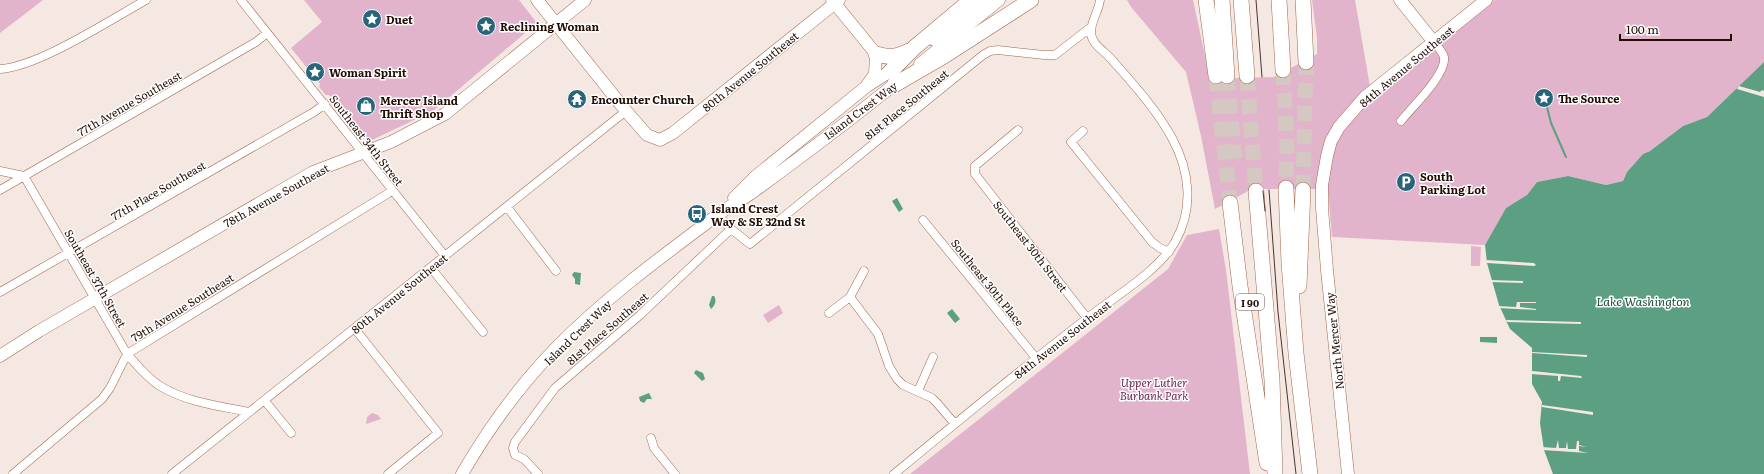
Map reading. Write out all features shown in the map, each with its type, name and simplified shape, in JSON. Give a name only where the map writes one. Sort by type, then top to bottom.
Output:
[{"type":"highway","points":[[876,54],[891,57],[899,56],[915,47],[971,0]]},
{"type":"highway","points":[[892,78],[944,56],[1031,0]]},
{"type":"highway","points":[[1206,0],[1221,76],[1222,0]]},
{"type":"highway","points":[[1241,0],[1247,76]]},
{"type":"highway","points":[[1272,0],[1279,7],[1283,70]]},
{"type":"highway","points":[[1303,0],[1306,62]]},
{"type":"highway","points":[[892,78],[915,47]]},
{"type":"highway","points":[[1286,188],[1289,263],[1296,353],[1310,474]]},
{"type":"highway","points":[[1296,353],[1303,190]]},
{"type":"highway","points":[[1256,191],[1272,380],[1275,474]]},
{"type":"highway","points":[[1234,200],[1240,286],[1268,474]]},
{"type":"street","points":[[0,69],[16,66],[41,57],[146,0]]},
{"type":"street","name":"Southeast 34th Street","points":[[241,0],[445,256]]},
{"type":"street","points":[[537,0],[626,111]]},
{"type":"street","name":"78th Avenue Southeast","points":[[0,356],[39,331],[313,172],[391,142],[444,114],[585,0]]},
{"type":"street","name":"Island Crest Way","points":[[462,474],[492,427],[555,349],[613,297],[718,215],[756,190],[987,0]]},
{"type":"street","name":"Island Crest Way","points":[[718,215],[756,176],[867,86],[892,78],[999,0]]},
{"type":"street","points":[[1091,27],[1100,0]]},
{"type":"street","points":[[1400,0],[1441,51],[1444,57],[1444,62],[1439,75],[1401,121]]},
{"type":"street","name":"84th Avenue Southeast","points":[[1322,208],[1323,169],[1331,141],[1339,127],[1365,97],[1486,0]]},
{"type":"street","points":[[835,1],[876,54],[875,74],[867,86]]},
{"type":"street","name":"80th Avenue Southeast","points":[[172,474],[626,111],[647,135],[660,140],[673,133],[835,1]]},
{"type":"street","name":"84th Avenue Southeast","points":[[894,474],[1036,358],[1152,268],[1169,252],[1181,231],[1187,212],[1188,197],[1187,178],[1177,148],[1167,129],[1112,59],[1098,47],[1091,35],[1091,27]]},
{"type":"street","name":"81st Place Southeast","points":[[538,474],[524,459],[515,455],[513,448],[515,442],[555,388],[640,315],[731,229],[750,244],[983,55],[990,51],[998,50],[1054,55],[1091,27]]},
{"type":"street","name":"77th Avenue Southeast","points":[[0,190],[256,42],[267,33]]},
{"type":"street","name":"77th Place Southeast","points":[[0,292],[314,112],[325,104]]},
{"type":"street","name":"Southeast 30th Street","points":[[1018,130],[975,166],[975,174],[1087,318]]},
{"type":"street","points":[[1083,131],[1071,142],[1152,242],[1169,252]]},
{"type":"street","points":[[0,171],[24,176]]},
{"type":"street","name":"Southeast 37th Street","points":[[24,176],[127,354],[160,386],[200,402],[249,412]]},
{"type":"street","name":"79th Avenue Southeast","points":[[13,474],[102,399],[110,388],[127,354],[392,191]]},
{"type":"street","points":[[507,207],[556,271]]},
{"type":"street","name":"North Mercer Way","points":[[1322,208],[1327,274],[1348,474]]},
{"type":"street","points":[[718,215],[731,229]]},
{"type":"street","name":"Southeast 30th Place","points":[[923,220],[1036,358]]},
{"type":"street","points":[[431,268],[483,332]]},
{"type":"street","points":[[829,313],[850,297],[864,271]]},
{"type":"street","points":[[850,297],[878,334],[889,366],[897,379],[903,384],[918,391],[937,403],[955,424]]},
{"type":"street","points":[[355,329],[438,433],[388,474]]},
{"type":"street","points":[[918,391],[933,357]]},
{"type":"street","points":[[265,401],[292,433]]},
{"type":"street","points":[[651,438],[654,448],[675,474]]},
{"type":"green space","points":[[0,0],[43,0],[0,33]]},
{"type":"green space","points":[[304,0],[519,0],[537,23],[433,111],[372,140],[363,138],[329,95],[326,95],[319,87],[320,84],[291,48],[322,22]]},
{"type":"green space","points":[[1127,0],[1193,0],[1210,79],[1274,77],[1317,54],[1317,38],[1312,0],[1355,0],[1372,98],[1494,0],[1764,0],[1764,62],[1707,117],[1683,126],[1650,151],[1643,154],[1627,172],[1623,181],[1606,185],[1568,176],[1537,182],[1527,195],[1506,208],[1485,245],[1332,237],[1328,189],[1252,189],[1215,209],[1201,136],[1186,72],[1131,7]]},
{"type":"green space","name":"Upper Luther Burbank Park","points":[[1219,229],[1226,270],[1250,474],[910,474],[1168,269],[1187,235]]},
{"type":"green space","points":[[1471,246],[1481,247],[1480,266],[1471,266]]},
{"type":"green space","points":[[779,305],[783,313],[768,323],[763,315]]},
{"type":"green space","points":[[372,413],[378,415],[381,419],[366,424],[367,417]]},
{"type":"water","name":"Lake Washington","points":[[1764,62],[1764,474],[1553,474],[1544,450],[1540,423],[1542,402],[1532,384],[1532,348],[1510,329],[1499,305],[1487,263],[1485,245],[1506,208],[1527,195],[1537,182],[1568,176],[1606,185],[1623,181],[1627,172],[1643,154],[1650,151],[1683,126],[1707,117]]},
{"type":"water","points":[[897,198],[903,209],[899,212],[892,201]]},
{"type":"water","points":[[574,272],[581,273],[580,285],[575,284],[575,279],[572,275]]},
{"type":"water","points":[[712,296],[714,296],[715,301],[711,309],[709,305]]},
{"type":"water","points":[[952,309],[960,319],[955,323],[947,313]]},
{"type":"water","points":[[1480,337],[1497,337],[1497,343],[1480,342]]},
{"type":"water","points":[[696,370],[703,373],[705,379],[702,381],[694,373]]},
{"type":"water","points":[[649,393],[652,399],[647,399],[644,403],[640,401],[639,397]]},
{"type":"pier","points":[[1739,86],[1760,92],[1762,90],[1764,91],[1764,97],[1737,89]]},
{"type":"pier","points":[[1486,260],[1534,263],[1536,265],[1487,263]]},
{"type":"pier","points":[[1489,280],[1523,281],[1523,283],[1489,282]]},
{"type":"pier","points":[[1517,302],[1536,302],[1520,303],[1520,307],[1536,310],[1498,308],[1497,306],[1516,307]]},
{"type":"pier","points":[[1506,320],[1581,322],[1581,324],[1507,322]]},
{"type":"pier","points":[[1532,353],[1587,355],[1587,357]]},
{"type":"pier","points":[[1532,371],[1581,376],[1582,378],[1561,376],[1560,381],[1558,381],[1558,376],[1531,374]]},
{"type":"pier","points":[[1542,405],[1593,412],[1593,415],[1542,407]]},
{"type":"pier","points":[[1558,440],[1559,448],[1566,448],[1567,441],[1568,449],[1576,449],[1577,441],[1579,441],[1579,445],[1587,447],[1579,446],[1579,451],[1588,453],[1542,450],[1542,447],[1556,448]]},
{"type":"waterway","points":[[1544,98],[1545,99],[1543,96],[1544,100],[1547,98],[1544,94],[1541,96],[1541,99],[1546,103],[1551,123],[1566,157]]},
{"type":"tunnel","points":[[1303,190],[1306,62]]},
{"type":"tunnel","points":[[1283,70],[1287,146],[1286,188]]},
{"type":"tunnel","points":[[1216,76],[1230,203]]},
{"type":"tunnel","points":[[1227,76],[1235,159]]},
{"type":"tunnel","points":[[1247,76],[1256,191]]},
{"type":"tram line","points":[[1256,0],[1262,77]]},
{"type":"tram line","points":[[1269,190],[1278,312],[1296,474]]},
{"type":"tram line","points":[[1263,191],[1265,211]]},
{"type":"place","name":"Duet","points":[[372,19]]},
{"type":"place","name":"Reclining Woman","points":[[486,26]]},
{"type":"place","name":"Woman Spirit","points":[[315,72]]},
{"type":"place","name":"The Source","points":[[1544,98]]},
{"type":"place","name":"Encounter Church","points":[[577,99]]},
{"type":"place","name":"Mercer Island Thrift Shop","points":[[366,106]]},
{"type":"place","name":"South Parking Lot","points":[[1406,182]]},
{"type":"place","name":"Island Crest Way & SE 32nd St","points":[[697,214]]}]
